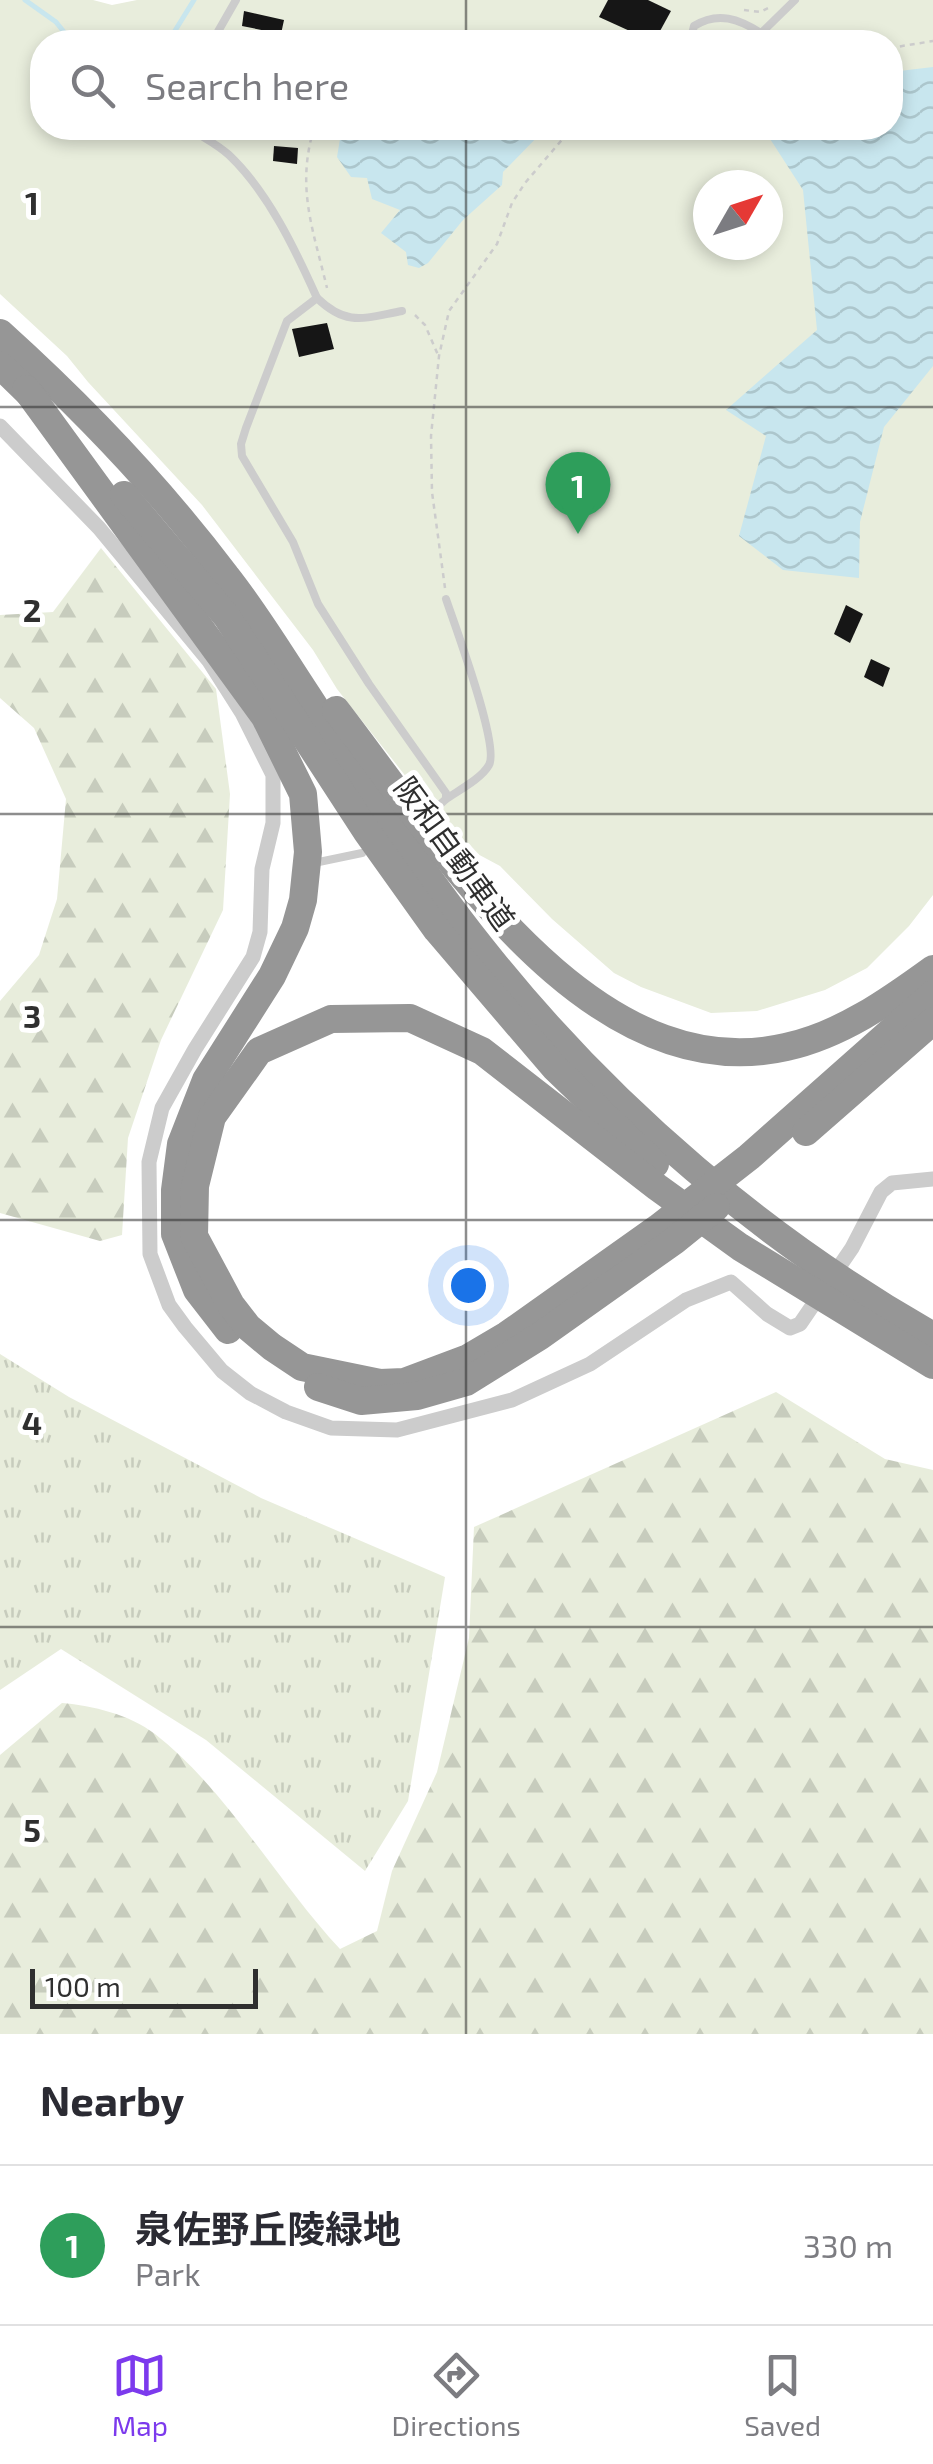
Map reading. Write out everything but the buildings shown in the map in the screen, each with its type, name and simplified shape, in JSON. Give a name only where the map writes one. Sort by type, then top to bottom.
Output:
[{"type":"highway","name":"阪和自動車道","points":[[0,333],[82,408],[163,536],[227,617],[367,832],[437,930],[555,1068],[673,1177],[749,1236]]},
{"type":"highway","points":[[0,365],[163,536],[265,717],[303,794],[308,852],[303,900],[295,928],[272,976],[206,1080],[181,1144],[175,1190],[175,1234],[197,1290],[240,1344],[277,1369],[361,1401],[417,1396],[466,1382],[540,1336],[674,1241],[780,1155],[933,1021]]},
{"type":"highway","name":"阪和自動車道","points":[[163,536],[228,577],[419,864],[491,961],[673,1177]]},
{"type":"highway","points":[[228,577],[492,908],[554,974],[617,1018],[678,1045],[746,1051],[784,1048],[840,1028],[933,969]]},
{"type":"highway","points":[[929,1355],[749,1236],[673,1177],[482,1051],[410,1018],[331,1019],[259,1051],[212,1116],[195,1186],[194,1236],[232,1306],[272,1347],[302,1367],[380,1383],[404,1382],[468,1358],[507,1335],[658,1228],[749,1157],[933,994]]},
{"type":"street","points":[[0,426],[99,528],[208,662],[242,713],[273,775],[270,860],[260,932],[252,957],[194,1048],[162,1108],[150,1162],[150,1254],[169,1305],[222,1371],[250,1393],[286,1412],[331,1428],[397,1430],[512,1400],[590,1364],[686,1300],[731,1282],[790,1328],[800,1324],[852,1248],[881,1192],[892,1183],[933,1179]]},
{"type":"lane","points":[[219,30],[236,0]]},
{"type":"lane","points":[[763,30],[795,0]]},
{"type":"lane","points":[[693,30],[716,17],[742,22],[755,30]]},
{"type":"lane","points":[[207,140],[228,154],[253,182],[321,301],[334,314],[354,320],[402,311]]},
{"type":"lane","points":[[321,301],[287,322],[246,428],[242,456],[293,542],[318,604],[446,793],[446,799]]},
{"type":"lane","points":[[434,810],[485,770],[492,753],[446,599]]},
{"type":"lane","points":[[314,864],[362,853]]},
{"type":"path","points":[[903,46],[933,40]]},
{"type":"path","points":[[310,140],[304,187],[327,287],[321,301]]},
{"type":"path","points":[[446,599],[432,492],[432,436],[439,356],[449,312],[497,244],[512,203],[562,140]]},
{"type":"path","points":[[402,311],[418,316],[439,356]]},
{"type":"green space","points":[[0,0],[93,0],[112,5],[137,0],[933,0],[933,895],[867,968],[825,990],[757,1011],[711,1013],[614,973],[552,919],[500,866],[459,844],[337,689],[313,650],[202,505],[67,356],[0,294]]},
{"type":"green space","points":[[101,548],[216,689],[230,794],[223,910],[161,1040],[128,1138],[122,1235],[100,1241],[0,1213],[0,1001],[39,955],[57,899],[66,799],[34,728],[0,698],[0,615],[53,612]]},
{"type":"green space","points":[[0,1354],[69,1397],[261,1498],[445,1577],[408,1801],[365,1871],[206,1740],[61,1649],[0,1690]]},
{"type":"green space","points":[[776,1392],[885,1459],[933,1470],[933,2034],[0,2034],[0,1755],[62,1703],[134,1721],[181,1757],[229,1809],[340,1949],[377,1931],[392,1871],[437,1772],[469,1638],[474,1527]]},
{"type":"water","points":[[933,67],[933,366],[884,427],[860,522],[859,578],[783,570],[739,536],[766,436],[726,410],[817,330],[803,190],[771,140],[903,140],[903,71]]},
{"type":"water","points":[[340,140],[534,140],[503,172],[502,185],[419,268],[408,265],[406,252],[381,233],[400,210],[372,199],[367,178],[351,177],[337,157]]},
{"type":"waterway","points":[[25,0],[62,30]]},
{"type":"waterway","points":[[175,30],[194,0]]},
{"type":"place","name":"泉佐野丘陵緑地","points":[[578,534]]}]
